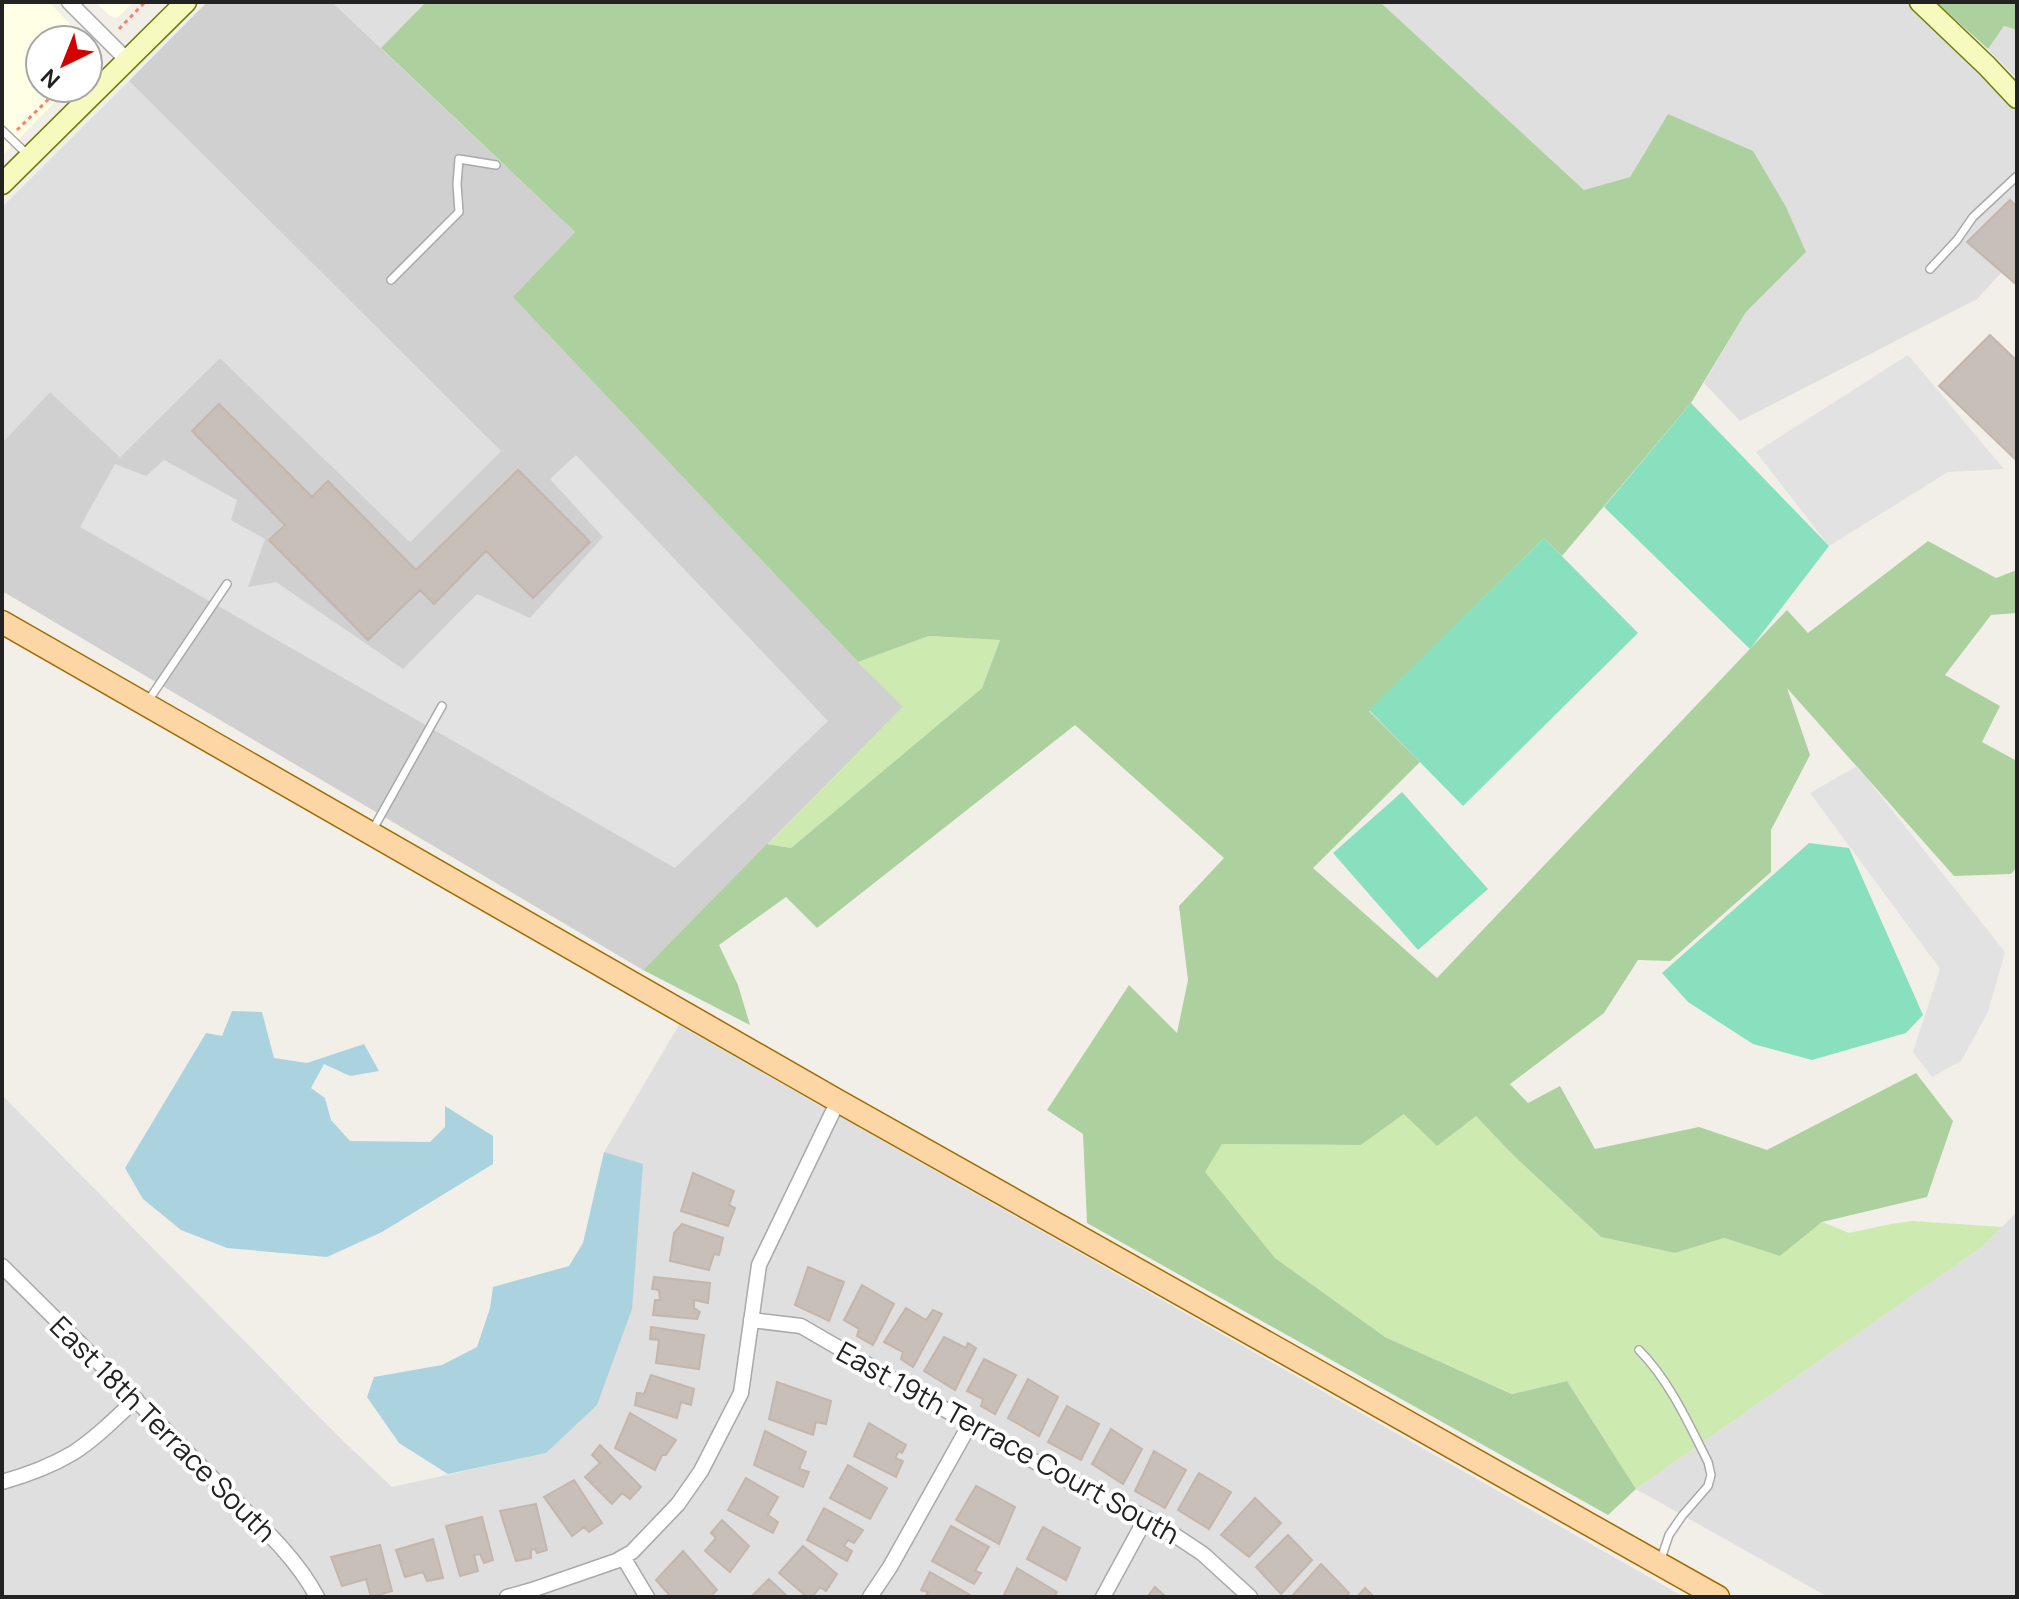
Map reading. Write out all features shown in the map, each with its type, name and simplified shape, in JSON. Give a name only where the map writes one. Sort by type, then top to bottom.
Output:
[{"type":"main road","points":[[2,184],[186,2]]},
{"type":"main road","points":[[1920,2],[2017,98]]},
{"type":"main road","points":[[2,622],[838,1101],[1718,1597]]},
{"type":"street","points":[[69,2],[127,60]]},
{"type":"street","points":[[507,1597],[632,1552],[678,1504],[701,1471],[741,1393],[759,1265],[838,1101]]},
{"type":"street","name":"East 18th Terrace South","points":[[2,1266],[280,1547],[306,1576],[317,1597]]},
{"type":"street","name":"East 19th Terrace Court South","points":[[751,1320],[801,1326],[1070,1482],[1146,1518],[1203,1554],[1250,1597]]},
{"type":"street","points":[[2,1482],[47,1467],[73,1452],[136,1399]]},
{"type":"street","points":[[870,1597],[970,1424]]},
{"type":"street","points":[[1103,1597],[1146,1518]]},
{"type":"street","points":[[623,1557],[647,1597]]},
{"type":"lane","points":[[2,130],[30,157]]},
{"type":"lane","points":[[391,280],[459,212],[459,159],[496,165]]},
{"type":"lane","points":[[1930,269],[1973,217],[2017,176]]},
{"type":"lane","points":[[146,704],[227,584]]},
{"type":"lane","points":[[371,833],[442,706]]},
{"type":"lane","points":[[1639,1350],[1668,1385],[1708,1462],[1711,1475],[1708,1486],[1669,1535],[1659,1564]]},
{"type":"path","points":[[10,138],[44,104]]},
{"type":"shaded area","points":[[2,2],[49,2],[70,24],[24,24],[24,104],[53,104],[2,156]]},
{"type":"shaded area","points":[[95,2],[134,2],[117,18],[110,16]]},
{"type":"shaded area","points":[[207,2],[332,2],[575,232],[514,297],[858,662],[904,706],[643,970],[2,591],[2,443],[50,392],[120,457],[220,358],[410,542],[501,451],[129,81]]},
{"type":"shaded area","points":[[332,2],[426,2],[381,48]]},
{"type":"shaded area","points":[[1380,2],[1906,2],[2017,111],[2017,256],[1977,299],[1740,421],[1704,383],[1746,312],[1806,252],[1668,114],[1630,177],[1584,190]]},
{"type":"shaded area","points":[[2004,26],[2017,30],[2017,79],[1988,49]]},
{"type":"shaded area","points":[[129,81],[501,451],[410,542],[220,358],[120,457],[50,392],[2,443],[2,207]]},
{"type":"shaded area","points":[[1908,355],[2004,469],[1948,472],[1829,546],[1756,452]]},
{"type":"shaded area","points":[[576,455],[828,721],[675,868],[80,527],[115,464],[146,476],[164,460],[237,500],[231,520],[265,539],[248,587],[276,582],[403,669],[477,594],[530,618],[603,537],[550,479]]},
{"type":"shaded area","points":[[1857,766],[2005,952],[1988,1012],[1961,1061],[1932,1077],[1913,1052],[1940,969],[1810,793]]},
{"type":"shaded area","points":[[679,1025],[1684,1597],[2,1597],[2,1095],[392,1487],[546,1453],[643,1165],[604,1152]]},
{"type":"shaded area","points":[[2017,1212],[2017,1597],[1828,1597],[1636,1489],[1983,1246]]},
{"type":"green space","points":[[426,2],[1380,2],[1584,190],[1630,177],[1668,114],[1753,151],[1786,207],[1806,252],[1746,312],[1691,403],[1562,556],[1544,538],[1369,711],[1420,762],[1313,868],[1437,978],[1787,610],[1808,633],[1928,541],[1996,578],[2017,570],[2017,613],[1991,615],[1945,675],[2000,706],[1982,742],[2017,761],[2017,867],[2011,874],[1954,876],[1787,688],[1810,755],[1771,830],[1771,872],[1670,961],[1638,960],[1604,1013],[1510,1084],[1528,1103],[1560,1086],[1595,1149],[1699,1127],[1767,1150],[1916,1073],[1953,1121],[1927,1197],[1822,1222],[1780,1256],[1724,1238],[1675,1253],[1601,1237],[1476,1116],[1437,1146],[1404,1114],[1361,1145],[1222,1144],[1205,1172],[1275,1258],[1385,1337],[1512,1394],[1567,1381],[1636,1489],[1608,1515],[1087,1223],[1083,1134],[1047,1110],[1129,985],[1177,1033],[1188,980],[1179,906],[1224,858],[1075,725],[817,928],[786,897],[719,945],[738,985],[750,1025],[643,970],[767,844],[791,848],[982,688],[1000,640],[929,636],[858,662],[513,297],[575,232],[381,48]]},
{"type":"green space","points":[[1936,2],[2017,2],[2017,30],[2004,26],[1988,49]]},
{"type":"green space","points":[[1691,403],[1829,546],[1750,649],[1604,507]]},
{"type":"green space","points":[[1544,538],[1638,633],[1463,806],[1369,710]]},
{"type":"green space","points":[[929,636],[1000,640],[982,688],[791,848],[768,844],[903,707],[858,662]]},
{"type":"green space","points":[[1402,792],[1488,889],[1418,950],[1333,853]]},
{"type":"green space","points":[[1809,843],[1849,848],[1923,1015],[1906,1033],[1812,1060],[1753,1044],[1688,1002],[1662,973]]},
{"type":"green space","points":[[1404,1114],[1476,1116],[1601,1237],[1675,1253],[1724,1238],[1780,1256],[1822,1222],[1849,1233],[1913,1221],[2002,1227],[1983,1246],[1636,1489],[1567,1381],[1513,1394],[1385,1337],[1275,1258],[1204,1172],[1222,1144],[1361,1145]]},
{"type":"water","points":[[232,1011],[262,1012],[274,1058],[307,1063],[364,1044],[379,1071],[350,1076],[324,1064],[311,1088],[325,1098],[331,1120],[350,1141],[430,1142],[445,1127],[445,1106],[493,1136],[493,1164],[382,1232],[327,1257],[227,1248],[181,1230],[143,1199],[125,1168],[206,1033],[222,1036]]},
{"type":"water","points":[[604,1152],[643,1164],[632,1309],[597,1405],[546,1453],[448,1474],[399,1443],[367,1397],[374,1377],[442,1365],[477,1347],[490,1308],[493,1287],[569,1266],[583,1243]]},
{"type":"building","points":[[2010,200],[2017,207],[2017,285],[1967,242]]},
{"type":"building","points":[[1990,335],[2017,361],[2017,461],[1939,386]]},
{"type":"building","points":[[219,404],[312,497],[328,481],[416,570],[518,470],[590,542],[533,598],[486,551],[434,604],[420,590],[368,640],[269,540],[285,525],[192,431]]},
{"type":"building","points":[[693,1173],[734,1191],[729,1205],[735,1208],[728,1226],[681,1211]]},
{"type":"building","points":[[682,1224],[723,1238],[719,1255],[714,1254],[709,1270],[670,1261],[674,1233]]},
{"type":"building","points":[[808,1267],[844,1282],[829,1321],[795,1305]]},
{"type":"building","points":[[654,1277],[710,1283],[708,1303],[694,1300],[694,1308],[700,1312],[697,1319],[653,1315],[655,1300],[660,1300],[659,1290],[652,1289]]},
{"type":"building","points":[[862,1285],[894,1304],[873,1345],[857,1336],[859,1329],[844,1320]]},
{"type":"building","points":[[906,1308],[926,1320],[933,1310],[942,1314],[913,1367],[901,1359],[903,1352],[884,1342]]},
{"type":"building","points":[[651,1327],[704,1335],[699,1369],[656,1363],[659,1340],[650,1339]]},
{"type":"building","points":[[944,1337],[966,1348],[968,1343],[976,1348],[955,1390],[924,1371]]},
{"type":"building","points":[[984,1359],[1016,1375],[995,1414],[981,1406],[983,1399],[967,1391]]},
{"type":"building","points":[[651,1375],[694,1389],[691,1405],[681,1402],[677,1418],[635,1405],[637,1393],[644,1394]]},
{"type":"building","points":[[1028,1379],[1058,1397],[1039,1436],[1008,1418]]},
{"type":"building","points":[[777,1382],[831,1401],[826,1424],[816,1422],[813,1435],[769,1419]]},
{"type":"building","points":[[1067,1406],[1099,1424],[1081,1460],[1048,1442]]},
{"type":"building","points":[[630,1413],[676,1440],[666,1455],[662,1455],[655,1470],[615,1448]]},
{"type":"building","points":[[869,1423],[906,1445],[895,1458],[903,1461],[896,1477],[854,1456]]},
{"type":"building","points":[[1111,1429],[1142,1449],[1123,1484],[1092,1464]]},
{"type":"building","points":[[765,1431],[806,1452],[799,1469],[809,1472],[803,1487],[754,1465]]},
{"type":"building","points":[[600,1445],[641,1487],[630,1499],[622,1493],[612,1504],[585,1477],[600,1463],[592,1455]]},
{"type":"building","points":[[1154,1451],[1186,1470],[1165,1508],[1135,1491]]},
{"type":"building","points":[[848,1465],[887,1488],[870,1519],[830,1498]]},
{"type":"building","points":[[1199,1473],[1231,1492],[1209,1529],[1178,1510]]},
{"type":"building","points":[[746,1478],[778,1497],[768,1515],[778,1522],[773,1533],[728,1510]]},
{"type":"building","points":[[574,1480],[602,1523],[589,1532],[584,1527],[572,1536],[544,1497]]},
{"type":"building","points":[[976,1486],[1015,1507],[999,1544],[956,1520]]},
{"type":"building","points":[[1255,1498],[1281,1523],[1249,1557],[1221,1535]]},
{"type":"building","points":[[536,1504],[547,1550],[537,1553],[535,1549],[531,1550],[531,1558],[516,1561],[500,1511]]},
{"type":"building","points":[[824,1508],[863,1530],[854,1543],[848,1540],[844,1546],[852,1551],[847,1561],[807,1540]]},
{"type":"building","points":[[482,1517],[493,1560],[484,1563],[480,1554],[474,1555],[478,1571],[460,1576],[446,1526]]},
{"type":"building","points":[[722,1520],[749,1546],[730,1572],[705,1551],[716,1538],[711,1533]]},
{"type":"building","points":[[951,1526],[989,1547],[975,1571],[981,1573],[974,1584],[932,1561]]},
{"type":"building","points":[[1043,1527],[1080,1548],[1066,1580],[1027,1559]]},
{"type":"building","points":[[1288,1535],[1312,1560],[1281,1594],[1256,1567]]},
{"type":"building","points":[[433,1539],[443,1578],[427,1581],[423,1572],[405,1577],[396,1550]]},
{"type":"building","points":[[380,1545],[392,1591],[371,1597],[366,1579],[342,1586],[331,1557]]},
{"type":"building","points":[[803,1546],[837,1574],[826,1591],[820,1587],[812,1597],[807,1597],[779,1573]]},
{"type":"building","points":[[683,1551],[717,1590],[710,1597],[671,1597],[656,1580]]},
{"type":"building","points":[[1321,1564],[1349,1593],[1346,1597],[1291,1597]]},
{"type":"building","points":[[1017,1568],[1057,1592],[1054,1597],[1003,1597]]},
{"type":"building","points":[[930,1572],[969,1597],[925,1597],[928,1592],[921,1590]]},
{"type":"building","points":[[769,1579],[788,1597],[751,1597]]},
{"type":"building","points":[[1155,1587],[1166,1597],[1147,1597]]},
{"type":"building","points":[[1365,1588],[1374,1597],[1357,1597]]}]
